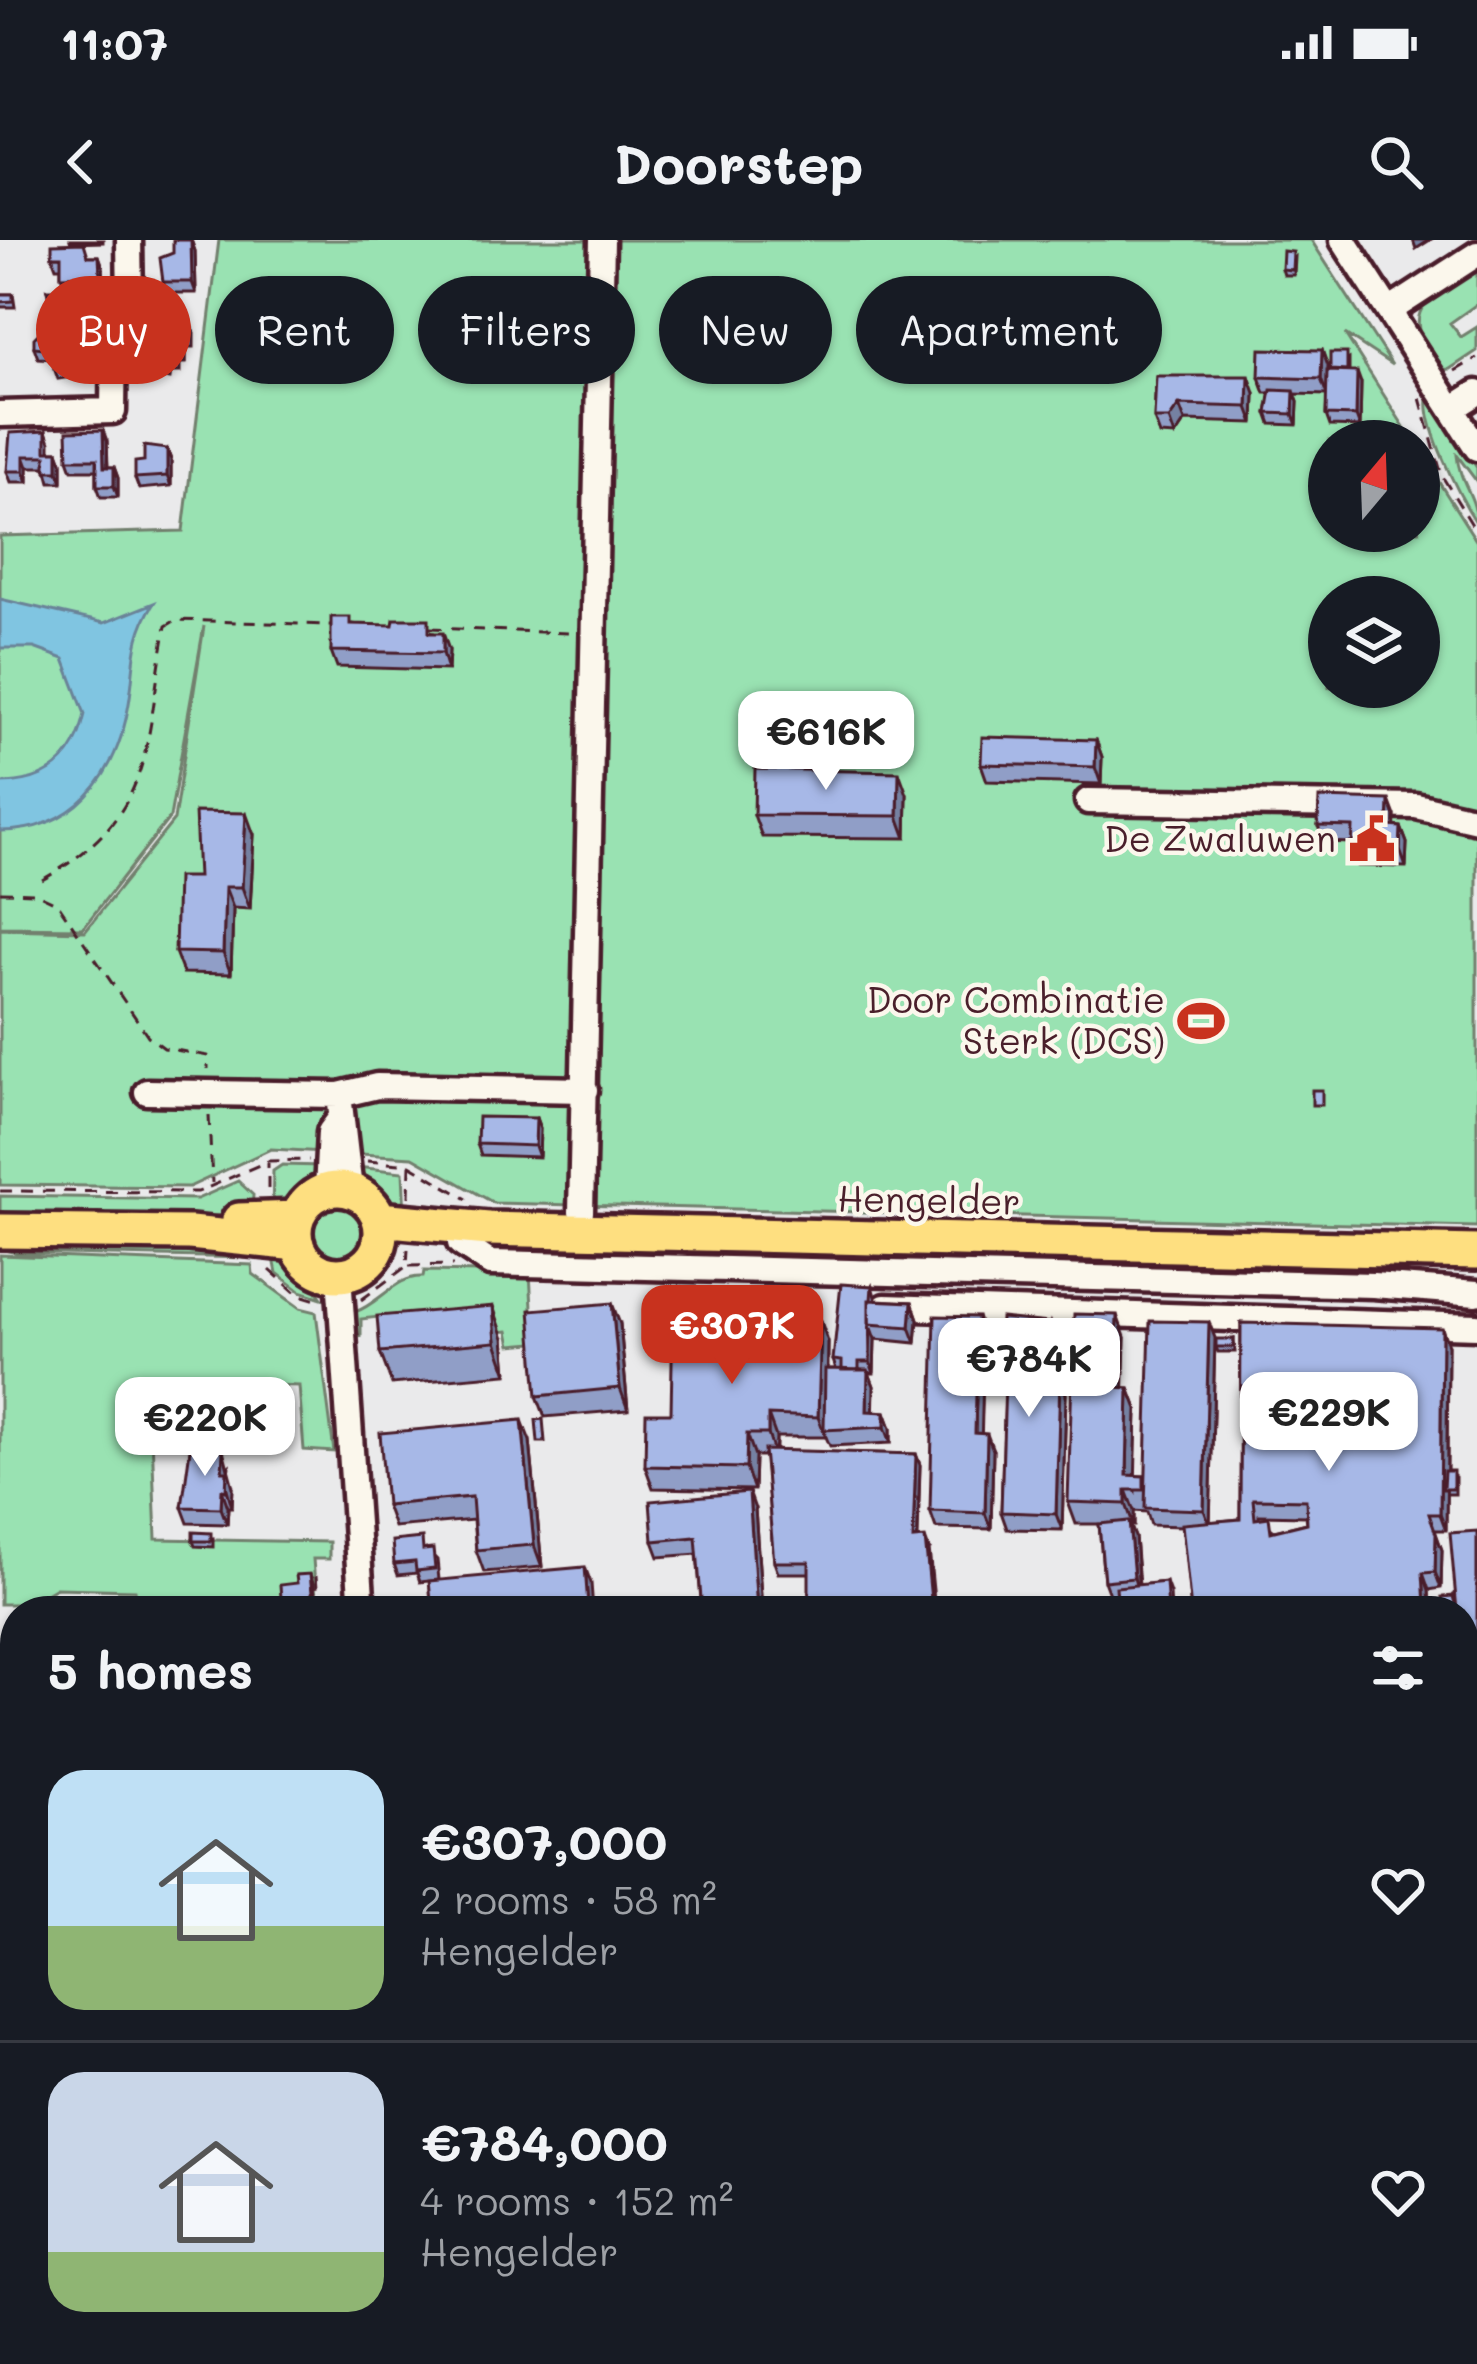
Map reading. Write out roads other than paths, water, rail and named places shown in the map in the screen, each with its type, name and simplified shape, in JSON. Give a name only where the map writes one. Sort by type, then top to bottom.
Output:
[{"type":"main road","points":[[0,1220],[283,1231],[338,1288],[397,1238],[368,1201],[338,1176],[283,1231],[0,1231]]},
{"type":"main road","name":"Hengelder","points":[[397,1238],[488,1229],[1477,1252]]},
{"type":"main road","name":"Hengelder","points":[[397,1238],[460,1244],[490,1239],[1280,1257],[1470,1285]]},
{"type":"street","points":[[0,414],[113,411],[114,328],[130,302],[128,240]]},
{"type":"street","points":[[581,1212],[602,240]]},
{"type":"street","points":[[1343,240],[1477,448]]},
{"type":"street","points":[[1389,311],[1477,254]]},
{"type":"street","points":[[1452,409],[1477,393]]},
{"type":"street","points":[[1088,801],[1416,806],[1477,820]]},
{"type":"street","points":[[147,1092],[209,1093],[339,1107],[376,1085],[584,1090]]},
{"type":"street","points":[[338,1176],[339,1107]]},
{"type":"street","name":"Hengelder","points":[[460,1244],[490,1263],[1072,1280],[1470,1285]]},
{"type":"street","points":[[929,1308],[930,1275]]},
{"type":"street","points":[[1072,1280],[1072,1312]]},
{"type":"street","points":[[1139,1280],[1139,1313]]},
{"type":"street","points":[[1252,1282],[1252,1316]]},
{"type":"street","points":[[885,1307],[1466,1326],[1470,1285]]},
{"type":"street","points":[[338,1288],[361,1596]]},
{"type":"water","points":[[0,599],[104,623],[154,603],[137,642],[122,734],[101,778],[69,811],[49,822],[0,831],[0,783],[32,779],[56,766],[74,745],[85,714],[64,659],[34,648],[0,648]]},
{"type":"place","name":"De Zwaluwen","points":[[1372,839]]},
{"type":"place","name":"Door Combinatie Sterk (DCS)","points":[[1201,1021]]}]
